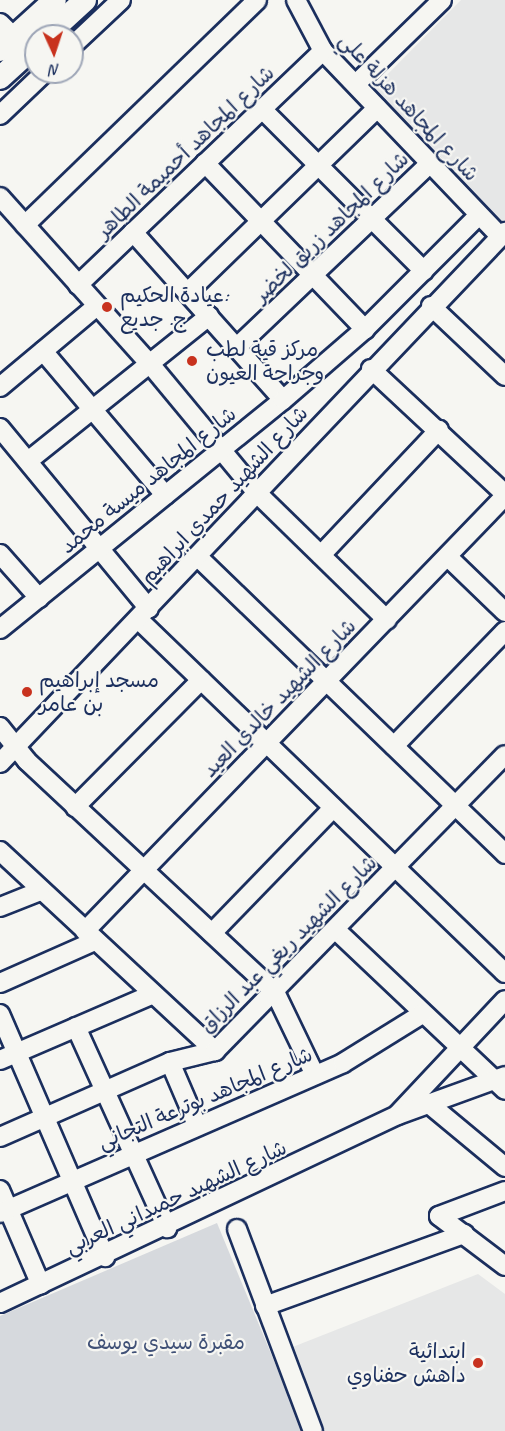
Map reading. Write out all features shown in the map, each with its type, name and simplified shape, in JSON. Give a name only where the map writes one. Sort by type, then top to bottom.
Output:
[{"type":"main road","points":[[59,24],[85,0]]},
{"type":"main road","points":[[5,37],[50,2]]},
{"type":"main road","points":[[0,78],[24,56]]},
{"type":"street","points":[[84,35],[121,0]]},
{"type":"street","points":[[25,225],[257,0]]},
{"type":"street","name":"شارع المجاهد هزلة علي","points":[[296,0],[323,51],[479,215],[503,234]]},
{"type":"street","points":[[356,84],[442,0]]},
{"type":"street","name":"شارع المجاهد أحميمة الطاهر","points":[[78,285],[323,51]]},
{"type":"street","points":[[0,115],[32,84]]},
{"type":"street","points":[[188,292],[376,108]]},
{"type":"street","points":[[262,109],[424,271]]},
{"type":"street","name":"شارع المجاهد زريق لخضر","points":[[236,348],[430,163]]},
{"type":"street","points":[[205,164],[365,329]]},
{"type":"street","points":[[0,197],[224,449],[258,495],[387,620]]},
{"type":"street","name":"شارع المجاهد ميسة محمد","points":[[0,629],[283,400],[365,329],[479,215]]},
{"type":"street","points":[[133,232],[283,400]]},
{"type":"street","name":"شارع الشهيد حمدي ابراهيم","points":[[0,763],[199,558],[371,369],[503,234]]},
{"type":"street","points":[[0,387],[97,306]]},
{"type":"street","points":[[431,306],[501,364]]},
{"type":"street","points":[[28,461],[209,316]]},
{"type":"street","points":[[43,351],[165,495]]},
{"type":"street","points":[[371,369],[439,430],[505,495]]},
{"type":"street","points":[[0,428],[99,547],[143,614],[201,680],[505,973]]},
{"type":"street","points":[[321,555],[439,430]]},
{"type":"street","name":"شارع الشهيد خالدي العيد","points":[[90,936],[145,870],[505,495]]},
{"type":"street","points":[[0,554],[39,598]]},
{"type":"street","points":[[447,557],[505,612]]},
{"type":"street","points":[[199,558],[505,855]]},
{"type":"street","points":[[394,746],[505,631]]},
{"type":"street","points":[[75,807],[201,680]]},
{"type":"street","points":[[0,727],[16,747],[75,807],[275,992],[315,1075]]},
{"type":"street","name":"شارع الشهيد ريغي عبد الرزاق","points":[[0,1137],[170,1062],[215,1051],[337,931],[505,755]]},
{"type":"street","points":[[212,933],[333,808]]},
{"type":"street","points":[[0,851],[151,995],[215,1051]]},
{"type":"street","points":[[0,908],[40,891]]},
{"type":"street","points":[[337,931],[459,1049],[501,1082]]},
{"type":"street","points":[[0,983],[90,936]]},
{"type":"street","points":[[8,1057],[151,995]]},
{"type":"street","points":[[398,1115],[505,1000]]},
{"type":"street","points":[[0,1014],[8,1057],[45,1118],[105,1257]]},
{"type":"street","name":"شارع المجاهد بوترعة التجاني","points":[[4,1211],[315,1075],[378,1044],[422,1014]]},
{"type":"street","points":[[76,1027],[167,1228]]},
{"type":"street","points":[[170,1062],[197,1125]]},
{"type":"street","points":[[398,1115],[428,1103],[501,1082]]},
{"type":"street","points":[[428,1103],[505,1167]]},
{"type":"street","name":"شارع الشهيد حميداني العربي","points":[[0,1303],[167,1228],[398,1115]]},
{"type":"street","points":[[0,1190],[4,1211],[41,1285]]},
{"type":"street","points":[[505,1191],[439,1216],[505,1266]]},
{"type":"street","points":[[237,1229],[313,1431]]},
{"type":"street","points":[[265,1306],[464,1234]]},
{"type":"shaded area","points":[[461,0],[505,0],[505,221],[496,230],[373,89]]},
{"type":"shaded area","points":[[478,1274],[505,1294],[505,1431],[318,1431],[285,1350]]},
{"type":"green space","name":"مقبرة سيدي يوسف","points":[[217,1223],[303,1431],[0,1431],[0,1316]]},
{"type":"place","name":"عيادة الحكيم: ج. جديع","points":[[107,307]]},
{"type":"place","name":"مركز قية لطب وجراحة العيون","points":[[192,361]]},
{"type":"place","name":"مسجد إبراهيم بن عامر","points":[[27,692]]},
{"type":"place","name":"ابتدائية داهش حفناوي","points":[[478,1363]]}]
